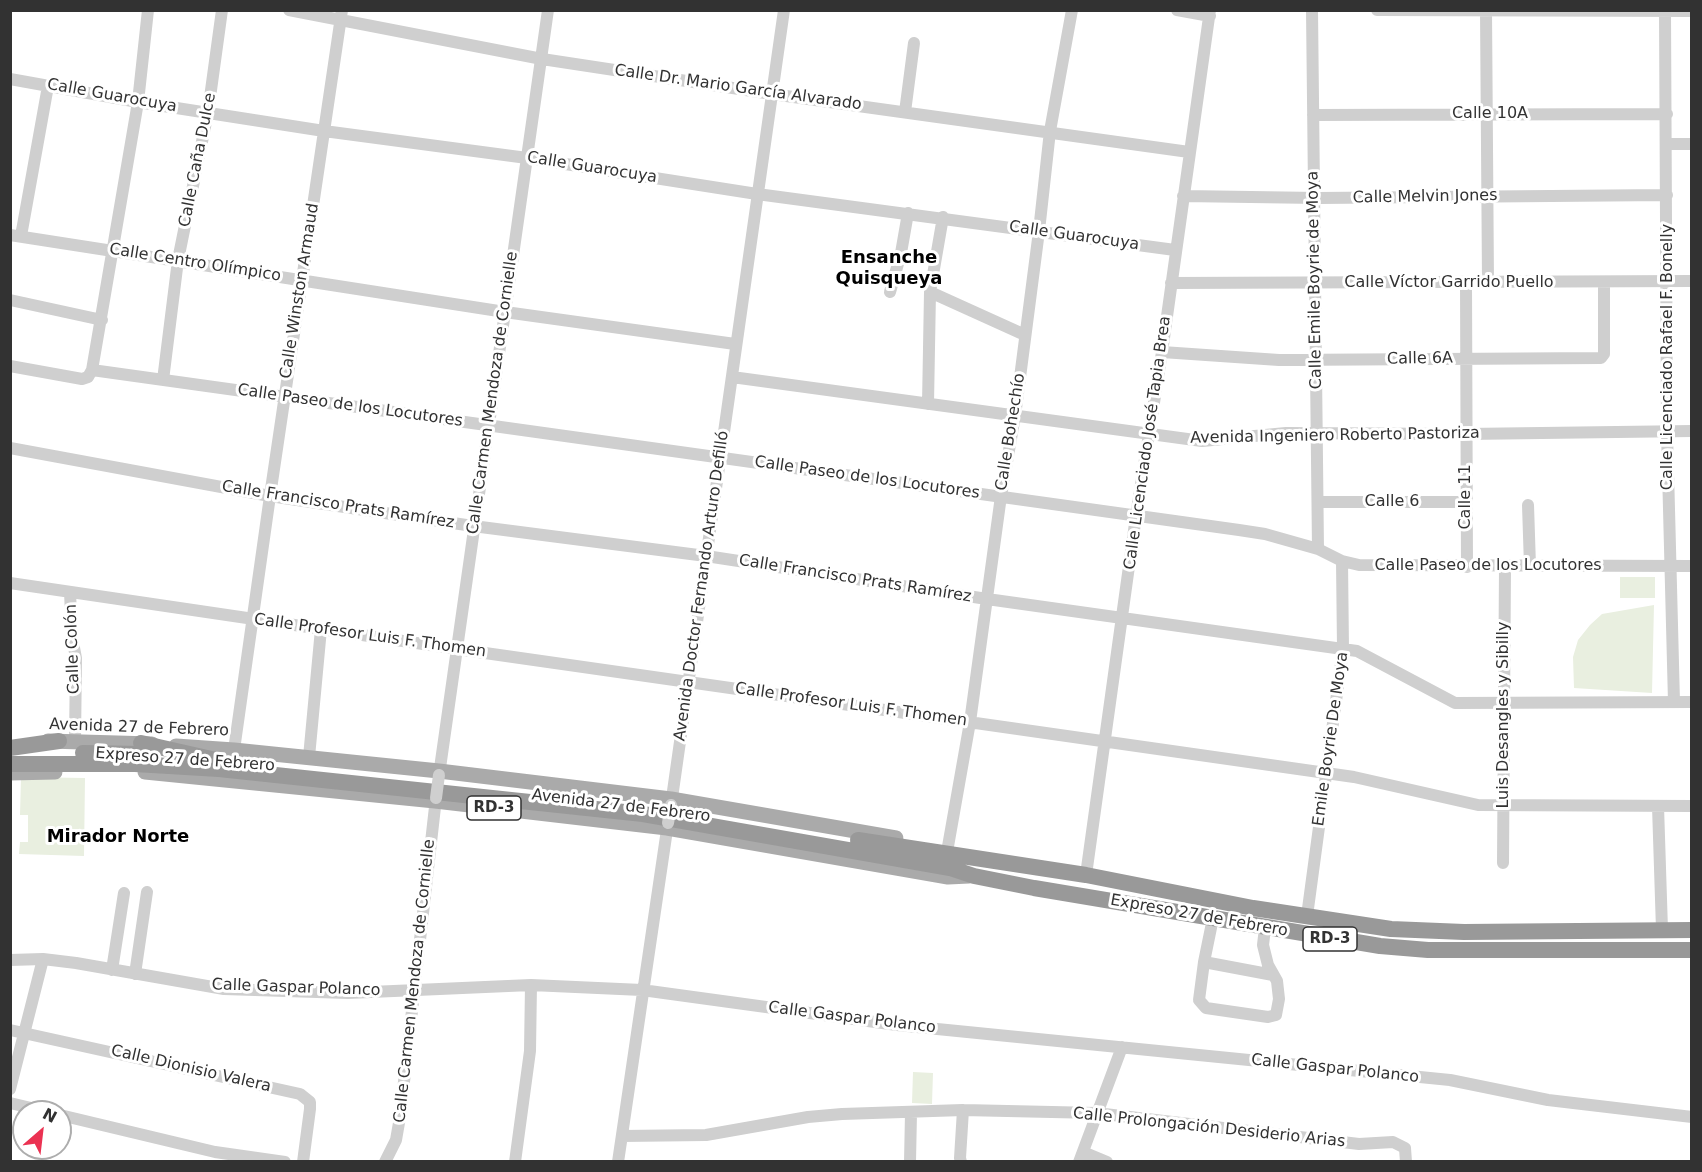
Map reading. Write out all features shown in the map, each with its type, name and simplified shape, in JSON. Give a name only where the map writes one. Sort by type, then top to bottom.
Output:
[{"type":"highway","points":[[10,748],[67,741]]},
{"type":"highway","points":[[141,743],[218,764]]},
{"type":"highway","name":"Expreso 27 de Febrero","points":[[10,754],[116,752],[716,821],[944,852],[1391,929],[1464,932],[1692,930]]},
{"type":"highway","points":[[144,772],[218,764]]},
{"type":"highway","name":"Expreso 27 de Febrero","points":[[10,766],[218,764]]},
{"type":"highway","points":[[10,766],[69,771]]},
{"type":"highway","name":"Expreso 27 de Febrero","points":[[716,821],[950,868],[974,876],[1141,907],[1380,946],[1428,950],[1692,950]]},
{"type":"main road","name":"Avenida 27 de Febrero","points":[[10,742],[141,743],[309,757],[671,802],[930,844],[944,852]]},
{"type":"main road","name":"Avenida 27 de Febrero","points":[[10,773],[144,772],[436,799],[668,825],[948,877],[974,876]]},
{"type":"street","points":[[92,370],[138,102],[148,10]]},
{"type":"street","name":"Calle Caña Dulce","points":[[163,380],[178,260],[208,112],[222,10]]},
{"type":"street","name":"Calle Dr. Mario García Alvarado","points":[[289,10],[341,16],[542,59],[772,94],[1189,152]]},
{"type":"street","name":"Calle Carmen Mendoza de Cornielle","points":[[385,1161],[398,1130],[439,773],[548,10]]},
{"type":"street","name":"Avenida Doctor Fernando Arturo Defilló","points":[[618,1161],[784,10]]},
{"type":"street","name":"Calle Bohechío","points":[[944,852],[970,722],[1001,496],[1015,416],[1040,231],[1050,131],[1072,10]]},
{"type":"street","points":[[1177,10],[1210,13]]},
{"type":"street","name":"Calle Emile Boyrie de Moya","points":[[1312,10],[1318,549]]},
{"type":"street","points":[[1377,10],[1692,11]]},
{"type":"street","points":[[1486,11],[1488,283]]},
{"type":"street","name":"Calle Licenciado Rafael F. Bonelly","points":[[1665,11],[1667,432],[1674,702]]},
{"type":"street","name":"Calle Licenciado José Tapia Brea","points":[[1086,875],[1210,13]]},
{"type":"street","name":"Calle Winston Armaud","points":[[234,750],[341,16]]},
{"type":"street","points":[[905,112],[914,43]]},
{"type":"street","name":"Calle Guarocuya","points":[[10,78],[138,102],[324,131],[528,158],[757,194],[943,217],[1175,250]]},
{"type":"street","points":[[16,235],[48,86]]},
{"type":"street","name":"Calle 10A","points":[[1313,115],[1667,114]]},
{"type":"street","points":[[1667,144],[1692,144]]},
{"type":"street","name":"Calle Melvin Jones","points":[[1183,196],[1315,198],[1667,195]]},
{"type":"street","points":[[890,292],[901,253],[908,213]]},
{"type":"street","points":[[927,404],[930,292],[943,217]]},
{"type":"street","name":"Calle Centro Olímpico","points":[[16,235],[505,312],[735,344]]},
{"type":"street","name":"Calle Víctor Garrido Puello","points":[[1171,283],[1692,281]]},
{"type":"street","name":"Calle 6A","points":[[1162,352],[1255,359],[1316,360],[1602,358],[1604,354],[1604,282]]},
{"type":"street","name":"Calle 11","points":[[1466,283],[1467,567]]},
{"type":"street","points":[[930,292],[1025,335]]},
{"type":"street","points":[[10,300],[102,320]]},
{"type":"street","name":"Calle Paseo de los Locutores","points":[[10,366],[82,379],[88,377],[92,370],[1265,534],[1318,549],[1342,561],[1372,567],[1692,566]]},
{"type":"street","name":"Avenida Ingeniero Roberto Pastoriza","points":[[732,376],[1015,416],[1216,441],[1286,433],[1466,434],[1692,431]]},
{"type":"street","name":"Calle Francisco Prats Ramírez","points":[[10,448],[270,496],[474,526],[705,556],[987,599],[1357,651],[1455,703],[1692,702]]},
{"type":"street","name":"Calle 6","points":[[1318,502],[1466,502]]},
{"type":"street","points":[[1527,505],[1530,566]]},
{"type":"street","name":"Emile Boyrie De Moya","points":[[1307,916],[1343,649],[1342,561]]},
{"type":"street","name":"Luis Desangles y Sibilly","points":[[1503,863],[1505,567]]},
{"type":"street","name":"Calle Profesor Luis F. Thomen","points":[[10,583],[1354,777],[1478,805],[1692,806]]},
{"type":"street","name":"Calle Colón","points":[[67,741],[76,658],[72,637],[70,592]]},
{"type":"street","points":[[309,757],[321,629]]},
{"type":"street","points":[[1658,806],[1662,930]]},
{"type":"street","points":[[135,974],[147,892]]},
{"type":"street","points":[[112,970],[124,893]]},
{"type":"street","points":[[1213,918],[1199,1000],[1206,1008],[1268,1017],[1276,1015],[1279,999],[1276,981],[1268,965],[1263,945],[1265,928]]},
{"type":"street","points":[[10,1089],[43,959]]},
{"type":"street","name":"Calle Gaspar Polanco","points":[[10,960],[43,959],[224,990],[338,993],[531,985],[642,990],[897,1025],[1450,1080],[1548,1100],[1692,1117]]},
{"type":"street","points":[[1204,962],[1273,975]]},
{"type":"street","points":[[515,1161],[530,1051],[531,985]]},
{"type":"street","name":"Calle Dionisio Valera","points":[[10,1030],[300,1094],[310,1102],[303,1161]]},
{"type":"street","points":[[1107,1161],[1081,1157],[1122,1047]]},
{"type":"street","points":[[961,1161],[963,1110]]},
{"type":"street","name":"Calle Prolongación Desiderio Arias","points":[[622,1136],[697,1136],[808,1117],[963,1110],[1096,1113],[1359,1144],[1393,1142],[1402,1145],[1407,1152],[1406,1161]]},
{"type":"street","points":[[910,1161],[911,1113]]},
{"type":"street","points":[[72,1118],[214,1157],[285,1161]]},
{"type":"green space","points":[[1620,577],[1655,577],[1655,598],[1620,598]]},
{"type":"green space","points":[[1654,605],[1652,693],[1574,688],[1573,657],[1578,640],[1590,625],[1602,614]]},
{"type":"green space","points":[[21,777],[85,778],[84,856],[19,854],[20,842],[28,842],[28,815],[20,815]]},
{"type":"green space","points":[[913,1072],[933,1073],[932,1104],[912,1103]]},
{"type":"district","name":"Ensanche Quisqueya","points":[[889,268]]},
{"type":"district","name":"Mirador Norte","points":[[118,837]]}]
